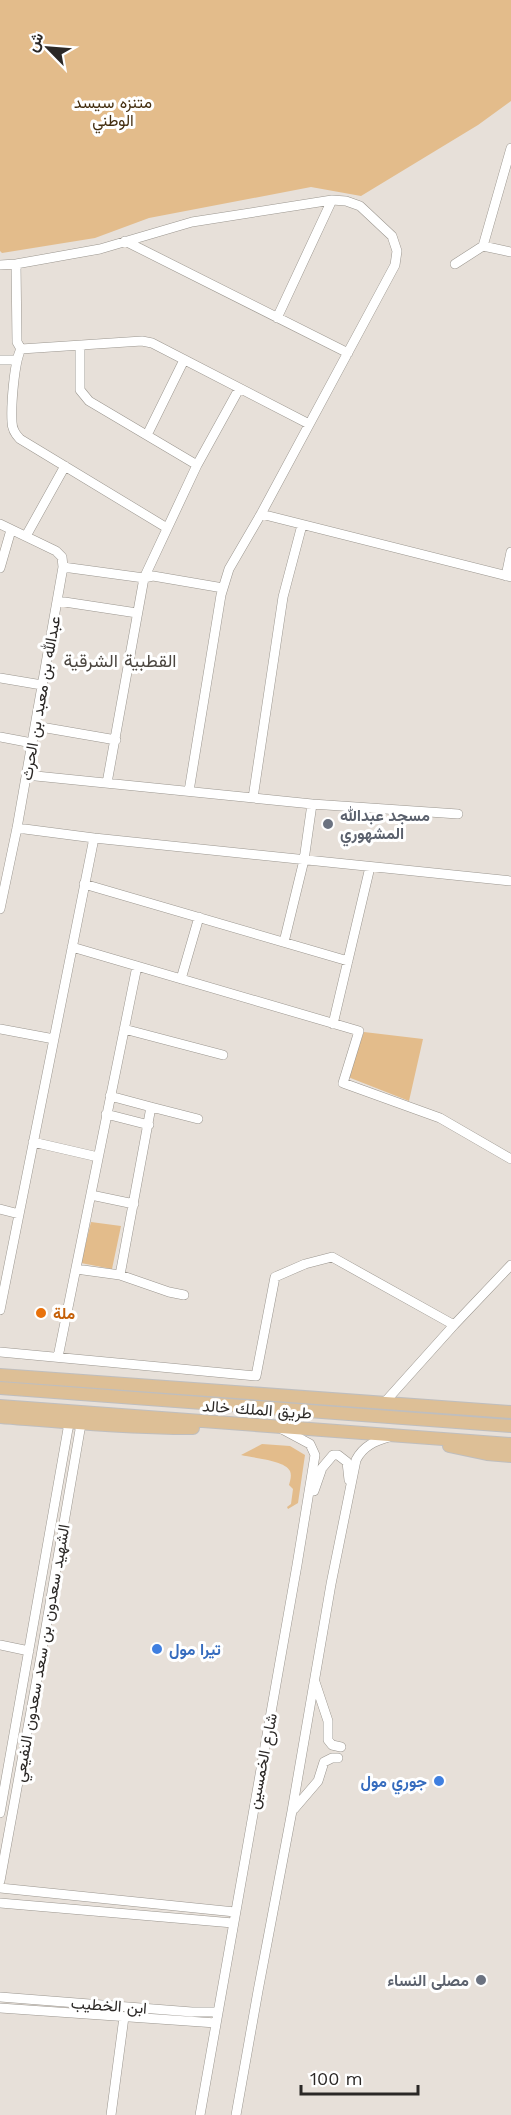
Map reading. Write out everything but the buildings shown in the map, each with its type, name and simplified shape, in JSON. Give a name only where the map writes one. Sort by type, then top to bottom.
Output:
[{"type":"main road","points":[[0,1375],[511,1412]]},
{"type":"main road","name":"طريق الملك خالد","points":[[0,1388],[511,1426]]},
{"type":"main road","name":"طريق الملك خالد","points":[[0,1406],[511,1444]]},
{"type":"main road","points":[[0,1417],[153,1428],[277,1427]]},
{"type":"main road","points":[[395,1435],[487,1454],[511,1456]]},
{"type":"street","points":[[455,264],[483,246],[511,148]]},
{"type":"street","points":[[277,318],[332,200]]},
{"type":"street","points":[[0,265],[100,249],[192,222],[332,200],[346,201],[360,206],[392,236],[396,251],[395,265],[229,569],[223,588],[189,791]]},
{"type":"street","points":[[125,242],[348,353]]},
{"type":"street","points":[[483,246],[511,252]]},
{"type":"street","points":[[16,264],[18,342],[21,349],[16,360],[12,423],[14,433],[20,439],[166,528]]},
{"type":"street","points":[[21,349],[142,342],[152,344],[309,424]]},
{"type":"street","points":[[80,346],[80,390],[83,396],[197,465]]},
{"type":"street","points":[[0,360],[16,360]]},
{"type":"street","points":[[147,435],[184,360]]},
{"type":"street","points":[[107,783],[144,578],[197,465],[239,389]]},
{"type":"street","points":[[26,536],[65,466]]},
{"type":"street","points":[[261,514],[509,576],[511,552]]},
{"type":"street","points":[[0,524],[62,557],[63,567],[144,578],[153,576],[223,588]]},
{"type":"street","points":[[253,798],[283,597],[302,525]]},
{"type":"street","points":[[1,562],[11,530]]},
{"type":"street","name":"عبدالله بن معبد بن الحرث","points":[[0,909],[17,828],[63,567]]},
{"type":"street","points":[[58,601],[137,613]]},
{"type":"street","points":[[0,678],[42,685]]},
{"type":"street","points":[[35,726],[116,740]]},
{"type":"street","points":[[0,737],[32,743]]},
{"type":"street","points":[[26,775],[312,804],[458,814]]},
{"type":"street","points":[[284,942],[304,860],[312,804]]},
{"type":"street","points":[[17,828],[511,882]]},
{"type":"street","points":[[0,1310],[93,838]]},
{"type":"street","points":[[0,853],[11,855]]},
{"type":"street","points":[[333,1024],[370,867]]},
{"type":"street","points":[[84,884],[348,961]]},
{"type":"street","points":[[181,979],[199,917]]},
{"type":"street","points":[[72,946],[359,1031],[343,1083],[440,1118],[511,1159]]},
{"type":"street","points":[[58,1357],[137,966]]},
{"type":"street","points":[[0,1029],[54,1039]]},
{"type":"street","points":[[124,1029],[223,1055]]},
{"type":"street","points":[[110,1096],[198,1119]]},
{"type":"street","points":[[120,1275],[152,1107]]},
{"type":"street","points":[[106,1114],[149,1125]]},
{"type":"street","points":[[33,1142],[98,1157]]},
{"type":"street","points":[[91,1195],[134,1204]]},
{"type":"street","points":[[0,1209],[19,1214]]},
{"type":"street","points":[[0,1352],[256,1376],[275,1276],[305,1264],[332,1257],[454,1325]]},
{"type":"street","points":[[384,1403],[511,1265]]},
{"type":"street","points":[[76,1269],[120,1275],[184,1295]]},
{"type":"street","name":"الشهيد سعدون بن سعد سعدون النفيعي","points":[[0,1813],[29,1651],[75,1424]]},
{"type":"street","name":"الشهيد سعدون بن سعد سعدون النفيعي","points":[[0,1881],[42,1656],[75,1424]]},
{"type":"street","name":"شارع الخمسين","points":[[200,2115],[315,1455],[310,1444],[277,1427]]},
{"type":"street","points":[[236,2115],[314,1678],[356,1460],[363,1449],[376,1441],[395,1435]]},
{"type":"street","points":[[306,1511],[322,1468],[333,1455],[338,1455],[347,1462],[349,1491]]},
{"type":"street","points":[[0,1646],[29,1651]]},
{"type":"street","points":[[314,1678],[328,1721],[328,1740],[332,1745],[341,1747]]},
{"type":"street","points":[[292,1811],[318,1781],[324,1762],[338,1758]]},
{"type":"street","points":[[0,1888],[235,1912]]},
{"type":"street","points":[[0,1903],[233,1923]]},
{"type":"street","name":"ابن الخطيب","points":[[0,1997],[218,2012]]},
{"type":"street","name":"ابن الخطيب","points":[[0,2008],[216,2023]]},
{"type":"street","points":[[111,2115],[124,2017]]},
{"type":"green space","name":"متنزه سيسد الوطني","points":[[0,0],[511,0],[511,101],[478,125],[361,196],[311,187],[149,218],[95,238],[2,253],[0,251]]},
{"type":"green space","points":[[364,1032],[423,1039],[409,1101],[348,1077]]},
{"type":"green space","points":[[91,1222],[121,1226],[112,1269],[81,1263]]},
{"type":"green space","points":[[262,1444],[290,1446],[305,1455],[298,1503],[288,1509],[293,1489],[289,1485],[291,1475],[287,1467],[275,1462],[241,1455]]},
{"type":"place","name":"مسجد عبدالله المشهوري","points":[[328,824]]},
{"type":"place","name":"ملة","points":[[41,1313]]},
{"type":"place","name":"تيرا مول","points":[[157,1649]]},
{"type":"place","name":"جوري مول","points":[[439,1781]]},
{"type":"place","name":"مصلى النساء","points":[[481,1980]]},
{"type":"district","name":"القطبية الشرقية","points":[[120,661]]}]
